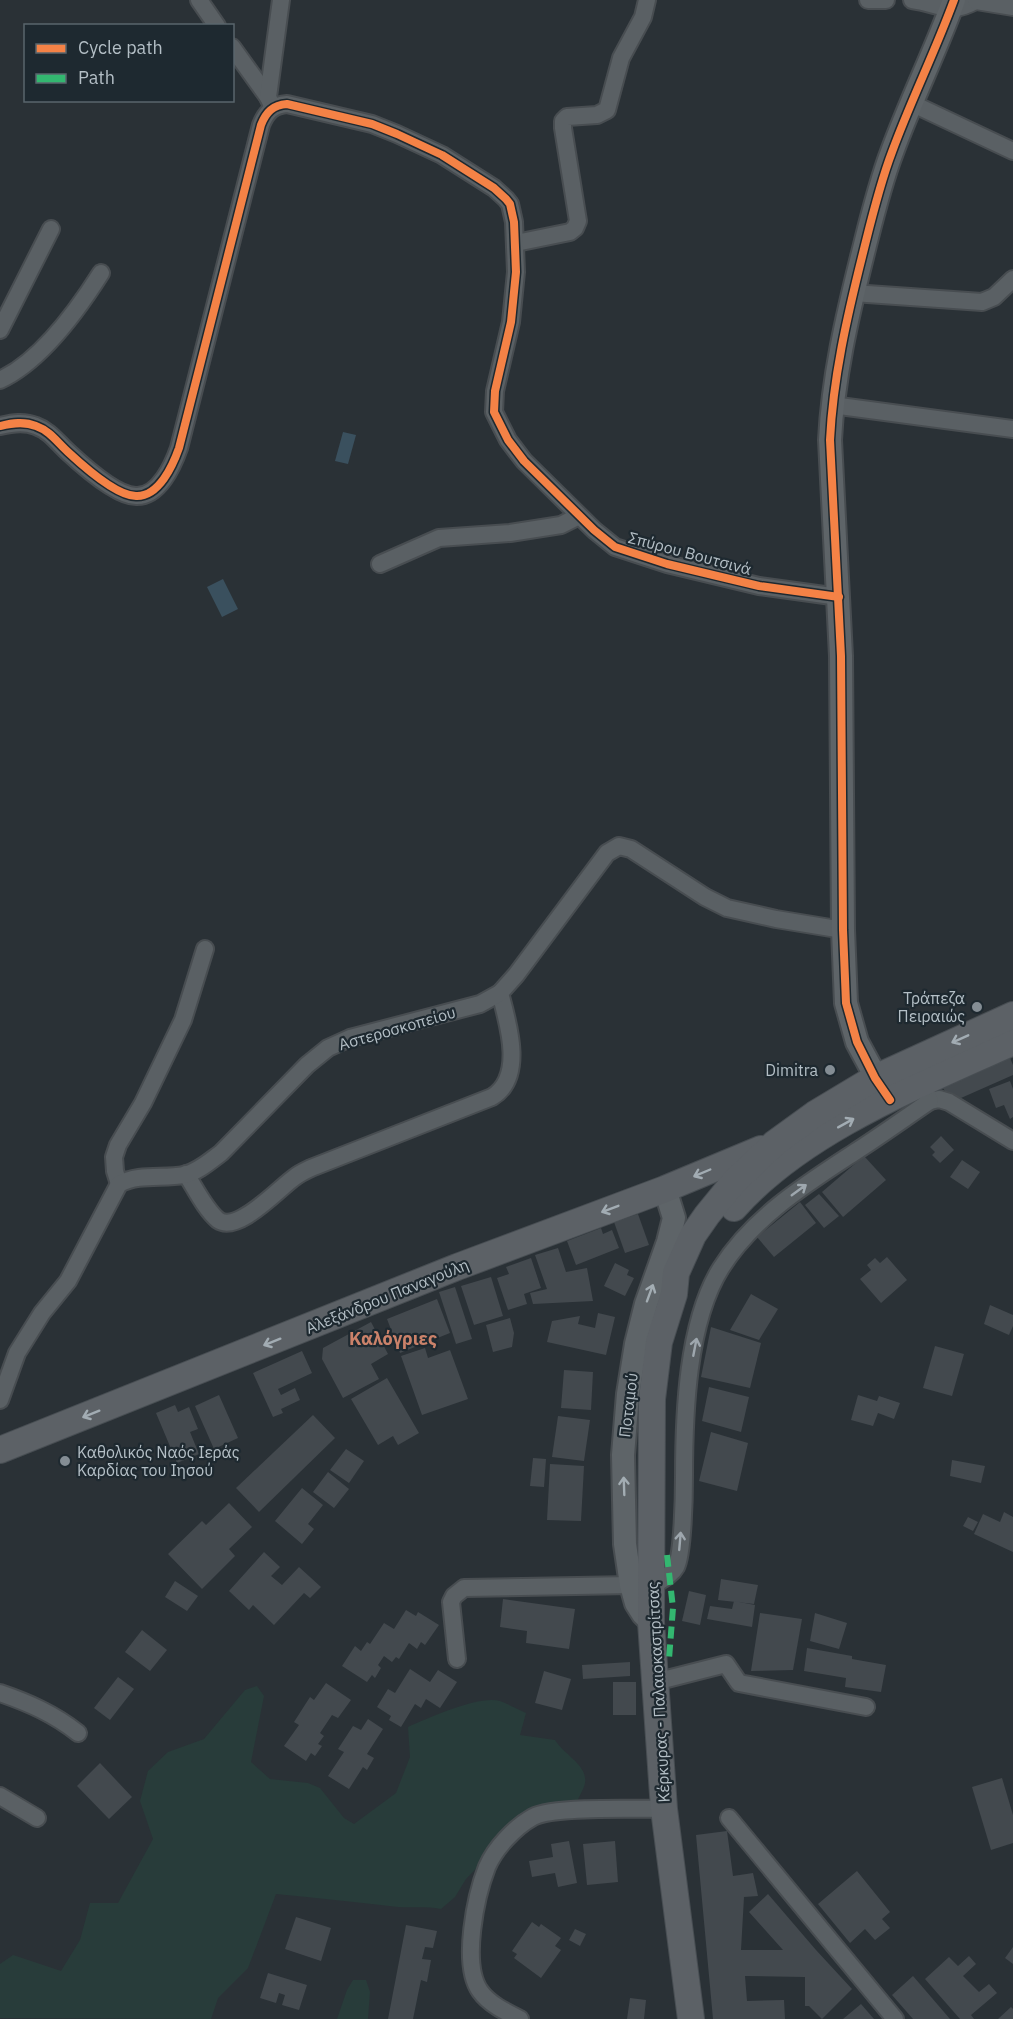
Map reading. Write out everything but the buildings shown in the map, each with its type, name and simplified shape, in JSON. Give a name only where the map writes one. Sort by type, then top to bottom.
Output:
[{"type":"main road","name":"Κέρκυρας - Παλαιοκαστρίτσας","points":[[691,2019],[664,1809],[651,1622],[641,1586],[652,1399],[659,1342],[674,1294],[676,1273],[693,1235],[735,1182],[775,1143],[815,1114],[875,1078],[1013,1015]]},
{"type":"main road","name":"Κέρκυρας - Παλαιοκαστρίτσας","points":[[674,1294],[692,1271],[706,1244],[721,1223],[755,1186],[802,1149],[890,1100],[926,1092],[1013,1042]]},
{"type":"main road","name":"Αλεξάνδρου Παναγούλη","points":[[0,1450],[457,1267],[665,1189],[775,1143]]},
{"type":"street","points":[[199,0],[216,24]]},
{"type":"street","points":[[0,426],[26,423],[50,433],[86,467],[124,494],[138,497],[152,491],[173,465],[261,124],[270,102],[281,0]]},
{"type":"street","points":[[516,243],[570,232],[575,228],[578,221],[563,128],[564,121],[567,117],[601,114],[607,110],[621,58],[642,17],[647,0]]},
{"type":"street","points":[[868,0],[886,0]]},
{"type":"street","points":[[912,0],[1013,6]]},
{"type":"street","points":[[890,1100],[875,1078],[857,1042],[849,1017],[844,977],[841,656],[830,440],[832,405],[853,293],[879,190],[891,153],[933,56],[964,3]]},
{"type":"street","points":[[234,50],[270,102]]},
{"type":"street","name":"Σπύρου Βουτσινά","points":[[270,102],[372,124],[442,155],[503,195],[510,204],[516,243],[514,302],[495,391],[495,412],[508,440],[524,461],[579,516],[615,547],[641,557],[759,586],[838,597]]},
{"type":"street","points":[[911,104],[1013,151]]},
{"type":"street","points":[[0,330],[51,229]]},
{"type":"street","points":[[0,380],[25,366],[78,309],[101,273]]},
{"type":"street","points":[[853,293],[981,302],[994,297],[1013,279]]},
{"type":"street","points":[[832,405],[1013,429]]},
{"type":"street","points":[[380,564],[439,538],[510,533],[561,525],[579,516]]},
{"type":"street","name":"Αστεροσκοπείου","points":[[119,1184],[129,1179],[186,1174],[205,1165],[221,1153],[307,1065],[328,1048],[350,1038],[480,1004],[500,993],[516,975],[599,862],[619,846],[631,849],[647,858],[705,897],[726,908],[767,918],[843,930]]},
{"type":"street","points":[[0,1400],[17,1353],[42,1314],[68,1281],[119,1184],[114,1157],[118,1145],[143,1103],[183,1020],[205,949]]},
{"type":"street","points":[[186,1174],[214,1215],[224,1223],[231,1223],[253,1212],[295,1176],[311,1168],[492,1097],[506,1083],[510,1062],[506,1019],[500,993]]},
{"type":"street","points":[[457,1659],[452,1602],[454,1596],[464,1588],[641,1586],[673,1572],[678,1560],[684,1501],[689,1377],[706,1299],[721,1268],[741,1241],[785,1200],[926,1092],[949,1102],[1013,1141]]},
{"type":"street","name":"Ποταμού","points":[[641,1586],[626,1544],[623,1455],[628,1394],[636,1344],[646,1304],[672,1229],[673,1210],[665,1189]]},
{"type":"street","points":[[655,1682],[726,1664],[740,1683],[866,1707]]},
{"type":"street","points":[[0,1693],[36,1706],[78,1733]]},
{"type":"street","points":[[0,1796],[38,1818]]},
{"type":"street","points":[[520,2019],[501,2009],[486,1997],[478,1988],[472,1970],[471,1937],[475,1914],[488,1866],[499,1848],[519,1826],[534,1816],[552,1811],[664,1809]]},
{"type":"street","points":[[729,1818],[895,2019]]},
{"type":"green space","points":[[257,1686],[264,1696],[251,1762],[270,1779],[308,1783],[320,1788],[344,1818],[354,1824],[396,1793],[410,1757],[408,1727],[454,1708],[480,1701],[500,1701],[526,1713],[520,1735],[555,1740],[583,1771],[584,1785],[577,1802],[544,1805],[513,1820],[500,1844],[466,1879],[455,1897],[441,1909],[398,1907],[276,1894],[248,1968],[218,1998],[211,2019],[0,2018],[0,1964],[13,1955],[61,1971],[80,1940],[90,1903],[118,1903],[153,1839],[140,1801],[148,1771],[168,1752],[204,1739],[245,1690]]},
{"type":"green space","points":[[353,1980],[366,1980],[370,1992],[368,2019],[337,2019],[347,1990]]},
{"type":"water","points":[[343,432],[356,435],[348,464],[335,461]]},
{"type":"water","points":[[223,579],[238,609],[222,617],[207,587]]},
{"type":"marked path","points":[[667,1555],[673,1608],[669,1659]]},
{"type":"cycle path","points":[[890,1100],[875,1078],[857,1042],[846,1003],[843,930],[841,656],[830,440],[834,394],[842,348],[856,280],[879,191],[899,133],[954,0]]},
{"type":"cycle path","points":[[0,426],[22,423],[41,428],[109,486],[128,495],[144,495],[158,486],[169,471],[179,448],[261,125],[271,110],[287,104],[372,124],[397,134],[442,155],[494,188],[510,204],[514,222],[516,272],[511,322],[495,391],[494,412],[508,440],[524,461],[594,530],[615,547],[667,564],[759,586],[839,597]]},
{"type":"place","name":"Τράπεζα Πειραιώς","points":[[977,1007]]},
{"type":"place","name":"Dimitra","points":[[830,1070]]},
{"type":"place","name":"Καθολικός Ναός Ιεράς Καρδίας του Ιησού","points":[[65,1461]]},
{"type":"district","name":"Καλόγριες","points":[[393,1339]]}]
